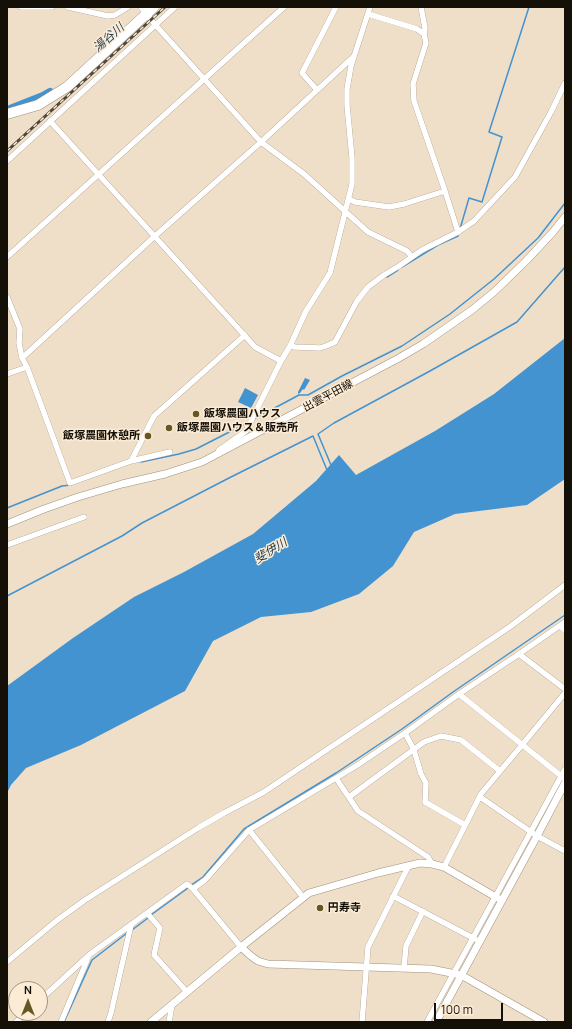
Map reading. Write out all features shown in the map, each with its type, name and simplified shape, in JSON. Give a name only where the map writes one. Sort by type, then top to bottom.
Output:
[{"type":"highway","points":[[7,114],[38,105],[67,87],[147,9]]},
{"type":"street","points":[[21,7],[52,7]]},
{"type":"street","points":[[68,7],[108,16],[115,15],[128,7]]},
{"type":"street","points":[[7,161],[175,7]]},
{"type":"street","points":[[7,257],[284,7]]},
{"type":"street","points":[[317,90],[302,73],[336,7]]},
{"type":"street","points":[[202,462],[246,431],[290,346],[306,311],[330,273],[352,184],[352,158],[347,89],[351,66],[370,7]]},
{"type":"street","points":[[421,7],[426,43],[413,84],[414,101],[458,232]]},
{"type":"street","points":[[147,9],[151,20],[261,142],[304,174],[368,232],[407,251],[412,257]]},
{"type":"street","points":[[368,14],[417,29],[424,34]]},
{"type":"street","points":[[22,358],[354,56]]},
{"type":"street","points":[[290,346],[320,348],[335,342],[357,301],[368,287],[422,250],[458,232],[474,221],[515,177],[552,112],[565,83]]},
{"type":"street","points":[[50,121],[255,347],[282,360]]},
{"type":"street","points":[[349,199],[355,202],[389,207],[404,204],[445,191]]},
{"type":"street","name":"出雲平田線","points":[[7,524],[78,497],[122,484],[165,474],[202,462],[399,358],[472,310],[494,292],[526,261],[565,217]]},
{"type":"street","points":[[7,296],[20,329],[19,343],[22,358],[27,367],[70,483],[130,460],[170,452]]},
{"type":"street","points":[[130,460],[154,416],[245,335]]},
{"type":"street","points":[[7,374],[27,367]]},
{"type":"street","points":[[7,545],[84,517]]},
{"type":"street","points":[[7,962],[56,921],[85,900],[198,828],[264,792],[511,626],[565,585]]},
{"type":"street","points":[[193,889],[205,880],[249,830],[356,766],[565,622]]},
{"type":"street","points":[[560,626],[565,630]]},
{"type":"street","points":[[519,654],[565,689]]},
{"type":"street","points":[[444,867],[481,794],[565,692]]},
{"type":"street","points":[[459,694],[563,778]]},
{"type":"street","points":[[404,734],[414,750],[421,774],[426,783],[425,802],[465,825]]},
{"type":"street","points":[[349,797],[424,742],[442,736],[461,740],[500,771]]},
{"type":"street","points":[[436,1022],[453,974],[480,942],[498,898],[530,831],[563,778],[565,769]]},
{"type":"street","points":[[336,778],[358,811],[428,857],[432,864]]},
{"type":"street","points":[[427,1022],[461,975],[472,938],[537,836],[565,783]]},
{"type":"street","points":[[480,797],[537,836],[565,851]]},
{"type":"street","points":[[249,830],[303,896]]},
{"type":"street","points":[[151,1022],[303,896],[309,893],[420,863],[444,867],[498,898]]},
{"type":"street","points":[[362,1022],[368,948],[409,865]]},
{"type":"street","points":[[48,993],[89,956],[188,884],[241,947],[258,961],[268,964],[431,969],[461,975],[544,1022]]},
{"type":"street","points":[[393,896],[480,942]]},
{"type":"street","points":[[404,968],[406,946],[423,911]]},
{"type":"street","points":[[147,913],[160,928],[154,955],[187,992]]},
{"type":"street","points":[[108,1022],[131,925]]},
{"type":"street","points":[[61,1022],[89,956]]},
{"type":"street","points":[[169,1022],[172,1005]]},
{"type":"water","name":"斐伊川","points":[[565,338],[565,479],[527,505],[455,514],[414,532],[393,566],[359,594],[311,612],[261,617],[213,641],[185,691],[81,745],[26,768],[11,785],[7,793],[7,686],[73,638],[134,597],[184,572],[253,534],[316,481],[339,455],[356,475],[435,431],[494,394]]},
{"type":"water","points":[[305,378],[310,380],[304,390],[303,389],[298,394],[298,392]]},
{"type":"water","points":[[245,388],[258,395],[251,408],[238,402]]},
{"type":"waterway","points":[[460,229],[469,198],[482,202],[502,137],[489,132],[529,7]]},
{"type":"waterway","name":"湯谷川","points":[[10,109],[50,92]]},
{"type":"waterway","points":[[254,419],[299,395],[308,395],[402,346],[450,314],[494,279],[538,238],[565,203]]},
{"type":"waterway","points":[[402,267],[438,245],[458,236],[458,234]]},
{"type":"waterway","points":[[331,465],[318,434],[334,423],[517,322],[565,267]]},
{"type":"waterway","points":[[387,277],[398,270]]},
{"type":"waterway","points":[[141,462],[196,449],[249,422]]},
{"type":"waterway","points":[[7,596],[122,536],[142,523],[313,436],[327,470]]},
{"type":"waterway","points":[[7,508],[62,486],[71,485]]},
{"type":"waterway","points":[[191,885],[203,877],[244,829],[336,773],[402,729],[565,615]]},
{"type":"waterway","points":[[151,915],[188,888]]},
{"type":"waterway","points":[[132,930],[148,918]]},
{"type":"waterway","points":[[64,1022],[92,960],[127,933]]},
{"type":"railway","points":[[7,151],[165,7]]},
{"type":"place","name":"飯塚農園ハウス","points":[[196,414]]},
{"type":"place","name":"飯塚農園ハウス＆販売所","points":[[169,428]]},
{"type":"place","name":"飯塚農園休憩所","points":[[148,436]]},
{"type":"place","name":"円寿寺","points":[[320,908]]}]
